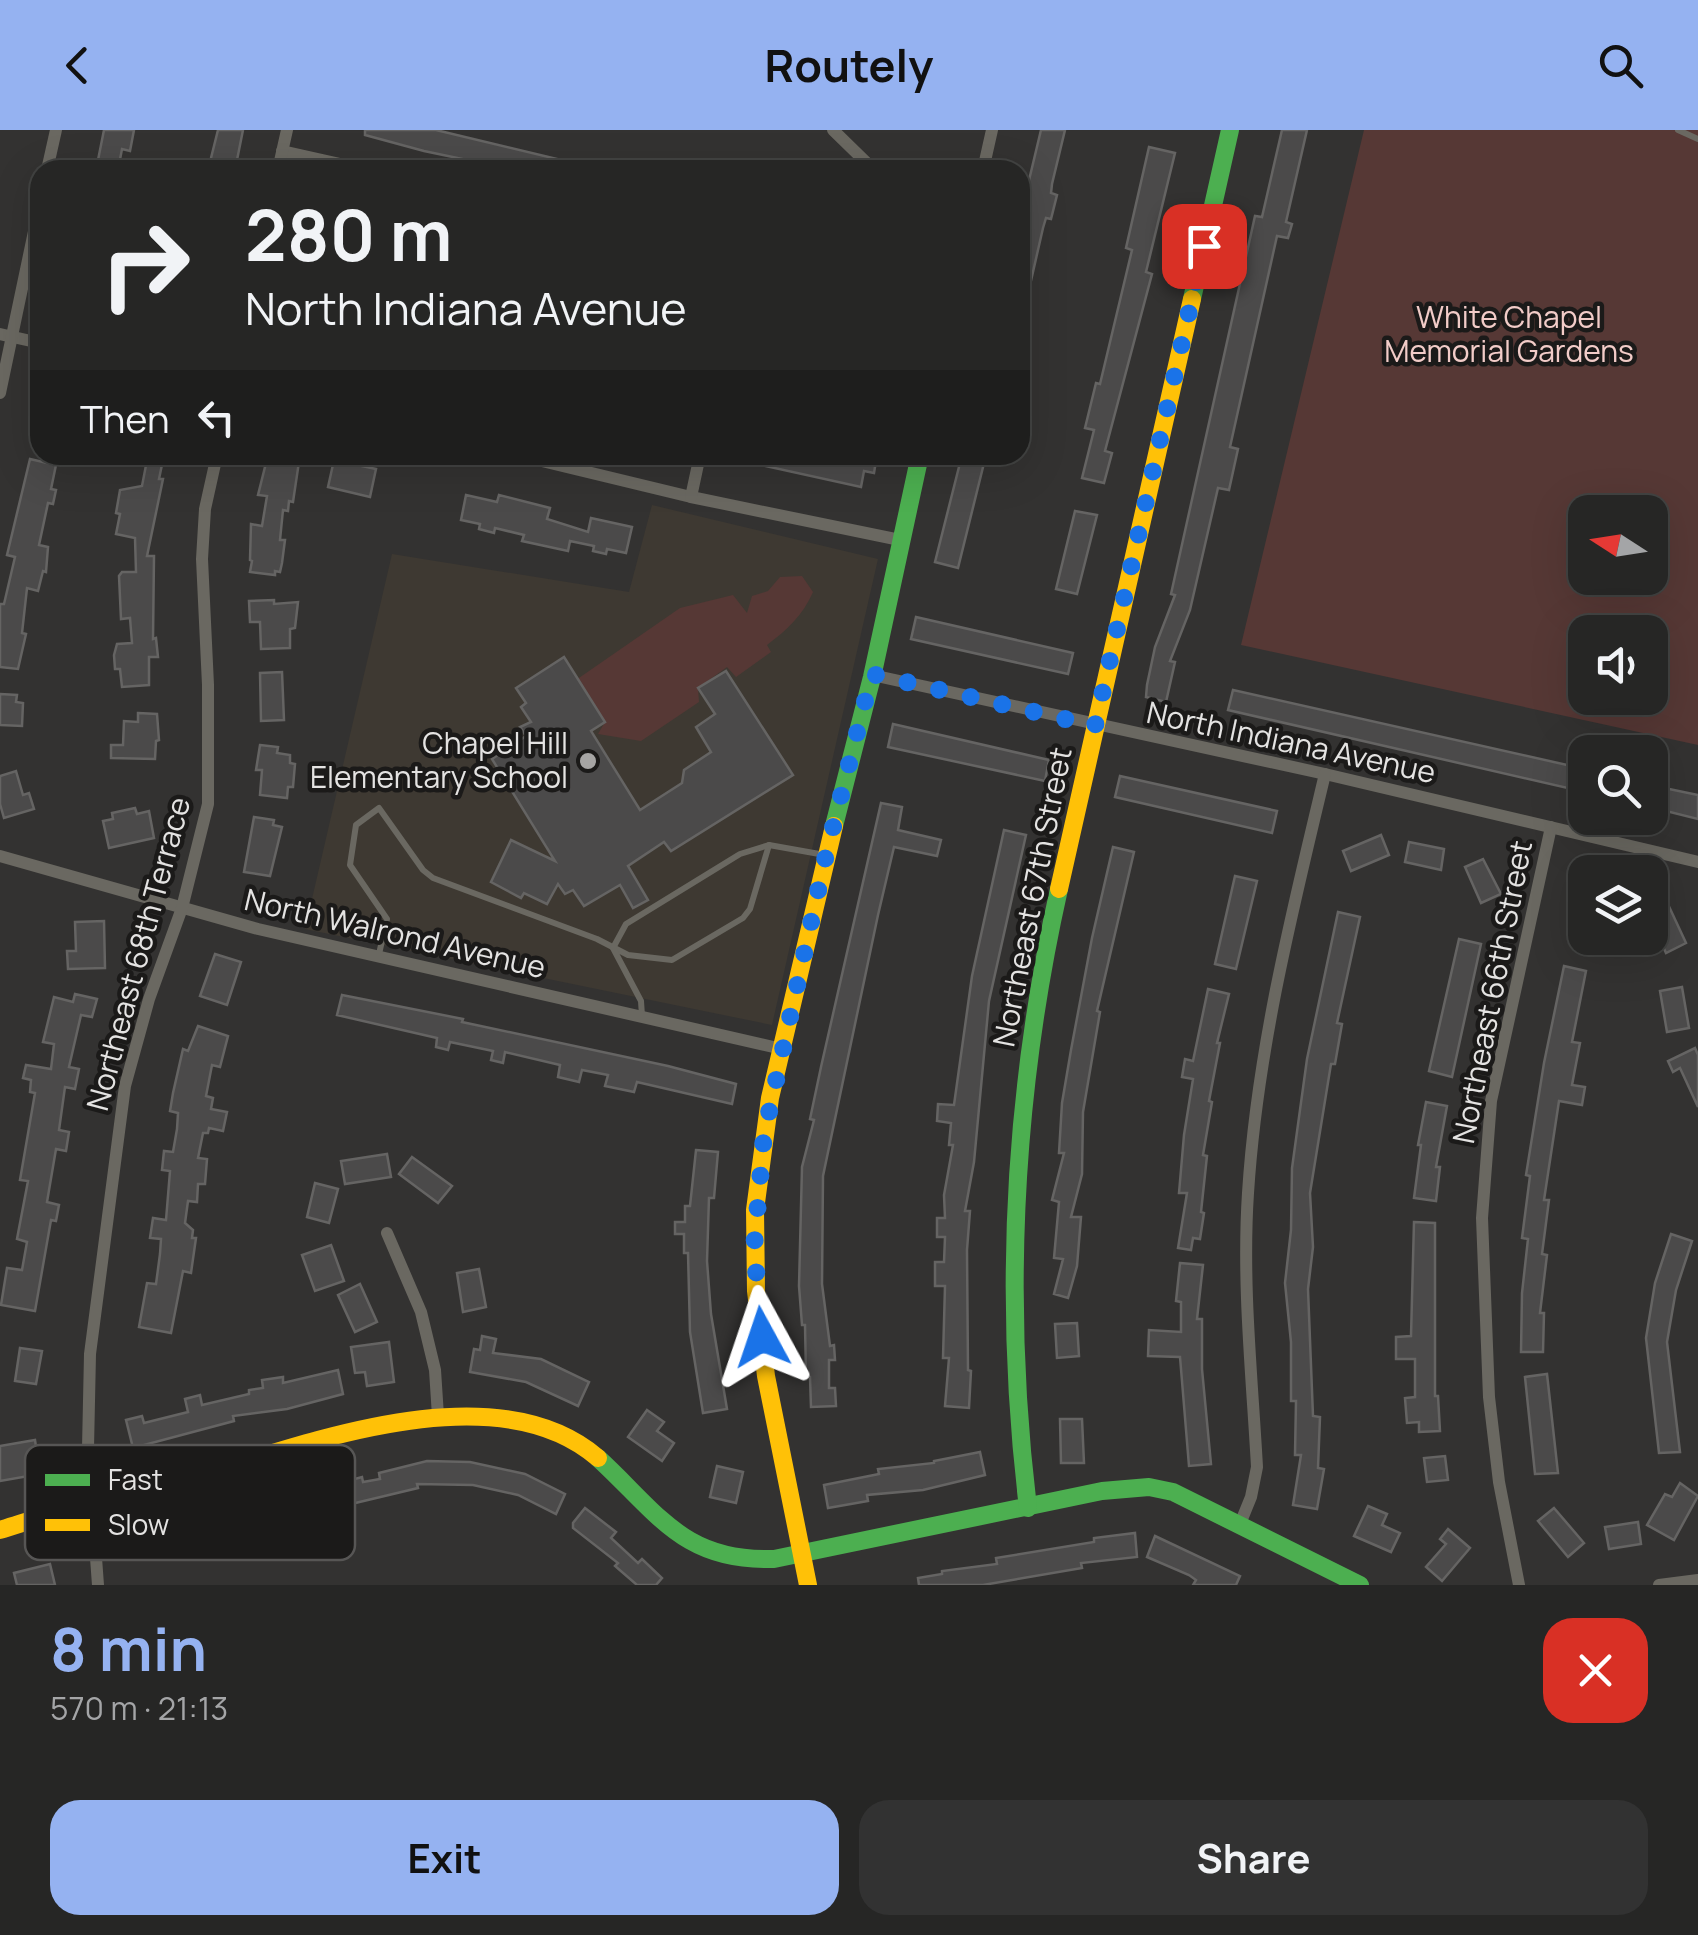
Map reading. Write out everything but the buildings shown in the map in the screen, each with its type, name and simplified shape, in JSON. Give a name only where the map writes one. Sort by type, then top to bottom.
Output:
[{"type":"street","points":[[49,160],[56,130]]},
{"type":"street","points":[[280,160],[288,130]]},
{"type":"street","points":[[833,130],[864,160]]},
{"type":"street","points":[[985,160],[992,130]]},
{"type":"street","name":"Northeast 67th Street","points":[[1028,1508],[1017,1430],[1013,1211],[1027,1072],[1042,974],[1095,726],[1230,130]]},
{"type":"street","points":[[282,151],[322,160]]},
{"type":"street","points":[[0,393],[6,335],[30,242]]},
{"type":"street","name":"Northeast 68th Terrace","points":[[88,1445],[90,1354],[122,1104],[148,999],[182,908],[208,804],[202,559],[204,509],[215,465]]},
{"type":"street","points":[[559,465],[900,540]]},
{"type":"street","points":[[691,497],[698,465]]},
{"type":"street","points":[[808,1585],[770,1396],[754,1248],[764,1135],[918,465]]},
{"type":"street","name":"North Indiana Avenue","points":[[872,674],[1325,774],[1698,862]]},
{"type":"street","points":[[1240,1524],[1257,1467],[1246,1268],[1254,1123],[1274,994],[1325,774]]},
{"type":"street","name":"Northeast 66th Street","points":[[1518,1585],[1499,1482],[1490,1397],[1482,1201],[1491,1100],[1551,827]]},
{"type":"street","name":"North Walrond Avenue","points":[[0,856],[182,908],[378,957],[782,1050]]},
{"type":"street","points":[[387,1233],[421,1312],[435,1370],[438,1416]]},
{"type":"street","points":[[309,1445],[384,1423],[438,1416],[479,1417],[539,1428],[588,1446],[676,1536],[712,1554],[751,1562],[1102,1491],[1149,1486],[1173,1492],[1360,1585]]},
{"type":"street","points":[[0,1530],[25,1522]]},
{"type":"street","name":"Northeast 68th Terrace","points":[[96,1560],[98,1585]]},
{"type":"street","points":[[1660,1585],[1698,1580]]},
{"type":"lane","points":[[1678,130],[1698,139]]},
{"type":"lane","points":[[378,957],[387,919],[350,865],[356,825],[379,808],[422,870],[433,878],[628,954],[672,960],[742,918],[750,909],[769,845]]},
{"type":"lane","points":[[614,948],[626,924],[740,854],[769,845],[826,855]]},
{"type":"lane","points":[[614,948],[642,1001],[642,1017]]},
{"type":"shaded area","name":"Chapel Hill Elementary School","points":[[652,505],[878,559],[772,1025],[305,929],[392,554],[629,592]]},
{"type":"green space","name":"White Chapel Memorial Gardens","points":[[1364,130],[1698,130],[1698,745],[1668,738],[1668,735],[1652,735],[1241,645]]},
{"type":"green space","points":[[802,576],[813,592],[794,622],[767,645],[771,652],[736,677],[727,667],[698,688],[699,702],[641,741],[598,734],[605,722],[576,680],[680,608],[733,595],[747,613],[752,596],[768,591],[780,577]]},
{"type":"traffic: fast","points":[[1192,299],[1230,130]]},
{"type":"traffic: fast","points":[[834,826],[872,677],[918,465]]},
{"type":"traffic: fast","points":[[1028,1508],[1016,1352],[1017,1197],[1031,1043],[1059,889]]},
{"type":"traffic: fast","points":[[598,1458],[674,1530],[694,1543],[743,1558],[774,1559],[1102,1491],[1149,1487],[1173,1492],[1360,1585]]},
{"type":"traffic: slow","points":[[1059,889],[1192,299]]},
{"type":"traffic: slow","points":[[808,1585],[766,1376],[756,1291],[755,1210],[770,1098],[834,826]]},
{"type":"traffic: slow","points":[[303,1445],[381,1425],[441,1417],[499,1418],[552,1431],[598,1458]]},
{"type":"traffic: slow","points":[[0,1530],[25,1523]]},
{"type":"place","name":"Chapel Hill Elementary School","points":[[588,761]]},
{"type":"route","points":[[762,1337],[754,1248],[764,1135],[826,855],[872,674],[1095,726],[1204,246]]}]
